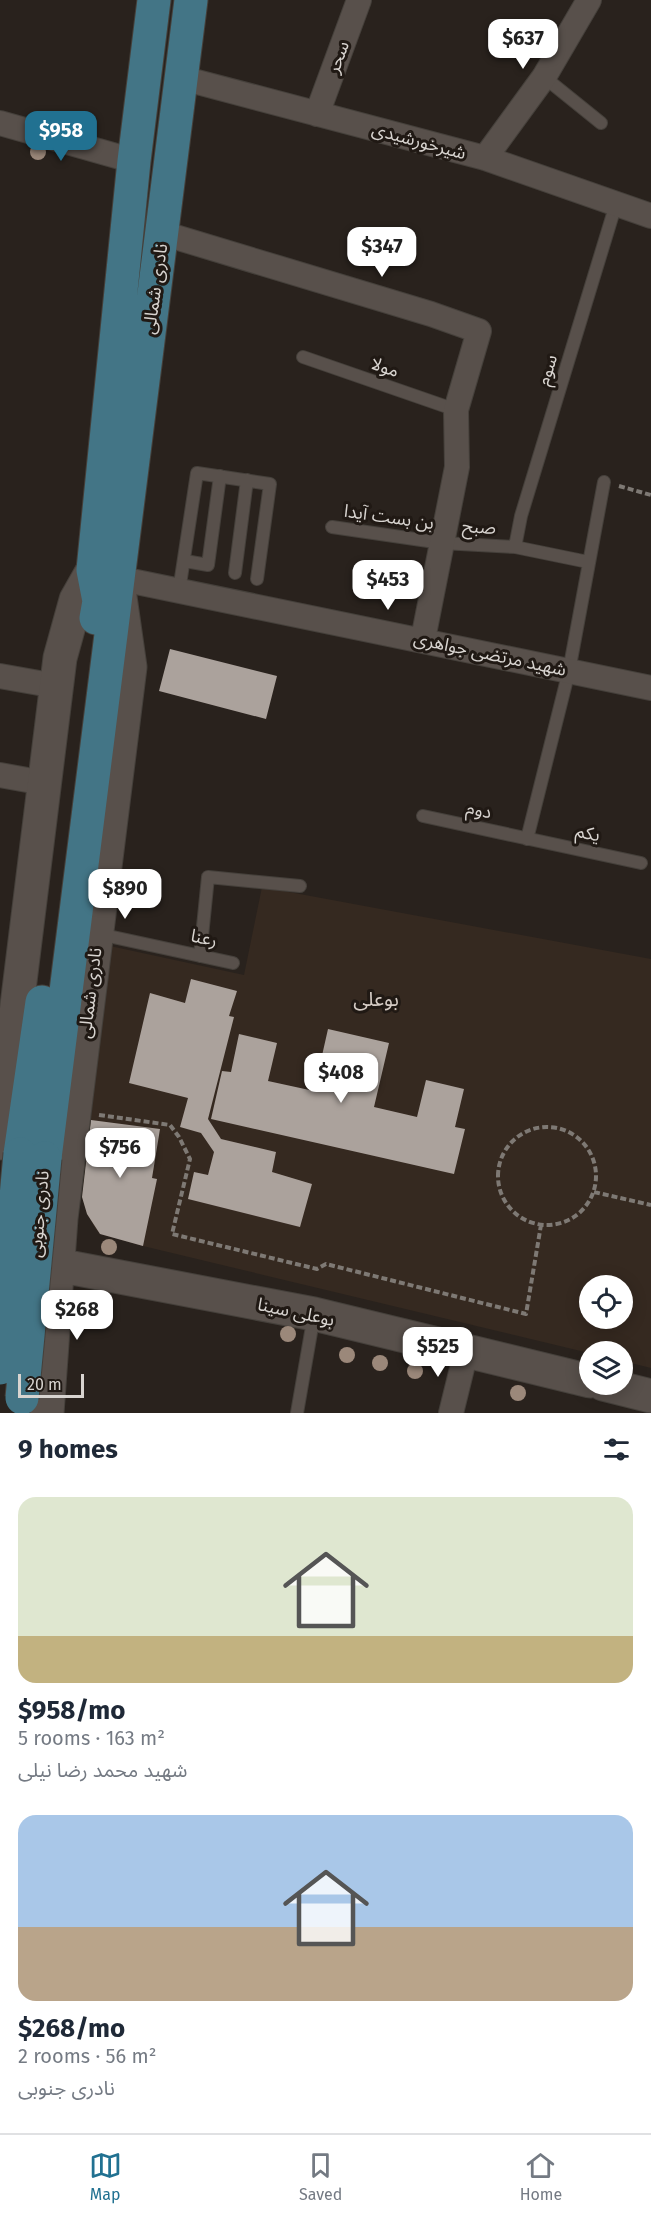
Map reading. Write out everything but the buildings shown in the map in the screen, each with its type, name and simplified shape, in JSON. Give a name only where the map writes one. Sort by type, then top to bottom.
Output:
[{"type":"main road","name":"نادری شمالی","points":[[57,1265],[130,667],[105,574],[134,161],[154,0]]},
{"type":"main road","name":"نادری شمالی","points":[[22,1152],[105,574],[162,233],[191,0]]},
{"type":"main road","name":"نادری شمالی","points":[[22,1152],[44,783],[60,657],[76,600],[105,574]]},
{"type":"main road","name":"نادری جنوبی","points":[[0,1368],[22,1152]]},
{"type":"main road","name":"نادری جنوبی","points":[[22,1152],[30,1408]]},
{"type":"main road","points":[[0,1231],[20,1244],[28,1244],[41,1237],[61,1218]]},
{"type":"main road","name":"بوعلی سینا","points":[[0,1259],[57,1265],[314,1314],[579,1378]]},
{"type":"main road","name":"نادری جنوبی","points":[[30,1408],[54,1311],[57,1265]]},
{"type":"main road","points":[[0,1282],[13,1274],[23,1274],[36,1280],[54,1311]]},
{"type":"main road","points":[[633,1392],[651,1396]]},
{"type":"street","name":"سحر","points":[[316,114],[359,0]]},
{"type":"street","points":[[485,158],[544,77],[581,3]]},
{"type":"street","name":"شیرخورشیدی","points":[[182,78],[485,158],[651,216]]},
{"type":"street","points":[[2,131],[134,161]]},
{"type":"street","points":[[162,233],[431,314],[479,331],[456,410],[457,467],[423,639]]},
{"type":"street","name":"شهید مرتضی جواهری","points":[[105,574],[651,688]]},
{"type":"street","points":[[0,676],[56,686]]},
{"type":"street","points":[[0,775],[44,783]]},
{"type":"street","points":[[451,1413],[466,1352]]},
{"type":"lane","points":[[544,77],[601,123]]},
{"type":"lane","name":"سوم","points":[[515,547],[521,516],[616,204]]},
{"type":"lane","name":"مولا","points":[[303,357],[456,410]]},
{"type":"lane","points":[[179,591],[197,473],[270,484],[257,579]]},
{"type":"lane","points":[[185,561],[208,565],[220,476]]},
{"type":"lane","points":[[235,573],[247,480]]},
{"type":"lane","points":[[527,839],[568,671],[603,482]]},
{"type":"lane","name":"بن بست آیدا","points":[[332,527],[442,543]]},
{"type":"lane","name":"صبح","points":[[442,543],[515,547],[588,562]]},
{"type":"lane","name":"دوم","points":[[423,816],[527,839]]},
{"type":"lane","name":"یکم","points":[[527,839],[641,862]]},
{"type":"lane","points":[[200,956],[208,877],[300,886]]},
{"type":"lane","name":"رعنا","points":[[97,934],[233,963]]},
{"type":"lane","points":[[297,1413],[314,1314]]},
{"type":"path","points":[[603,482],[651,495]]},
{"type":"path","points":[[75,1112],[170,1125],[174,1130],[190,1159],[172,1234],[294,1264],[316,1269],[326,1264],[526,1314],[541,1226]]},
{"type":"path","points":[[540,1127],[555,1128],[572,1133],[584,1144],[593,1158],[596,1175],[594,1192],[586,1206],[574,1218],[558,1224],[541,1226],[526,1221],[513,1212],[503,1200],[498,1185],[498,1169],[503,1154],[512,1141],[525,1132],[540,1127]]},
{"type":"path","points":[[594,1192],[651,1205]]},
{"type":"shaded area","points":[[262,887],[651,959],[651,1368],[633,1364],[633,1341],[579,1341],[579,1351],[100,1234],[87,1214],[82,1197],[110,946],[244,975]]},
{"type":"district","name":"بوعلی","points":[[376,999]]}]
